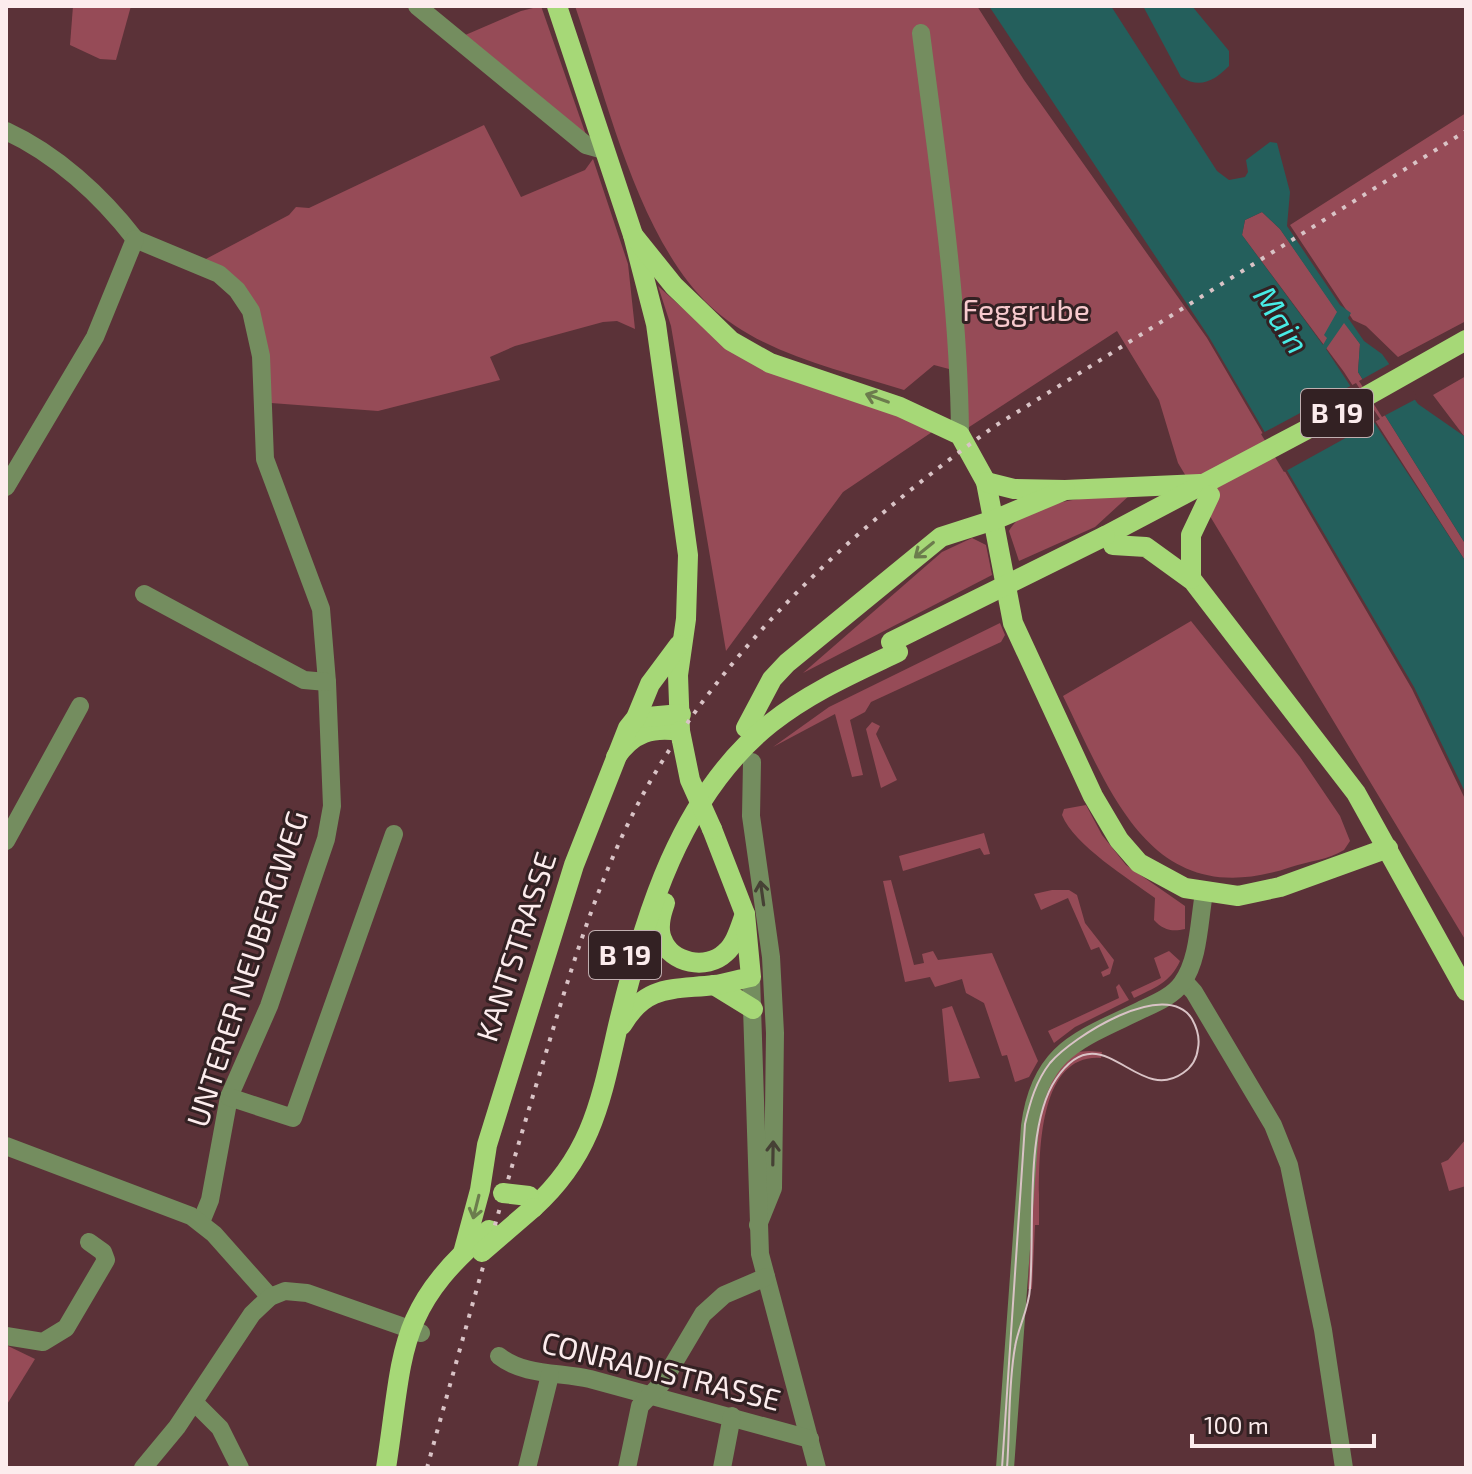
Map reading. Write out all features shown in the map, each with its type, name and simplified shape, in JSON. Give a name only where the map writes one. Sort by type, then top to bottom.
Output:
[{"type":"main road","points":[[557,6],[633,235],[656,324],[688,555],[678,675],[681,723],[690,780],[745,914],[751,977],[655,993],[631,1010],[616,1036]]},
{"type":"main road","points":[[633,235],[674,286],[731,341],[770,363],[900,407],[954,432],[986,482],[1013,623],[1093,796],[1119,840],[1139,863],[1169,881],[1204,893],[1238,896],[1257,893],[1388,848]]},
{"type":"main road","name":"B 19","points":[[473,1253],[531,1199],[564,1159],[589,1103],[625,956],[658,861],[679,815],[716,761],[746,728],[784,698],[1113,545],[1466,340]]},
{"type":"main road","name":"B 19","points":[[386,1468],[401,1357],[415,1331],[489,1230],[531,1199],[552,1191],[587,1141],[641,942],[686,829],[716,779],[773,722],[821,689],[894,647],[1466,355]]},
{"type":"main road","points":[[986,482],[1014,489],[1208,489],[1191,535],[1191,579]]},
{"type":"main road","points":[[746,728],[772,679],[787,663],[941,537],[994,520],[1065,490]]},
{"type":"main road","points":[[1113,545],[1146,547],[1191,579],[1356,793],[1466,991]]},
{"type":"main road","name":"KANTSTRASSE","points":[[473,1253],[485,1159],[574,865],[628,728],[636,718],[644,694],[675,653],[684,630]]},
{"type":"main road","points":[[636,718],[681,723]]},
{"type":"main road","points":[[745,914],[732,946],[716,960],[692,963],[668,950],[659,925],[685,854],[727,783],[753,756],[773,722]]},
{"type":"main road","name":"KANTSTRASSE","points":[[616,757],[633,737],[681,723]]},
{"type":"main road","points":[[714,985],[753,1009]]},
{"type":"main road","points":[[485,1159],[489,1177],[503,1193],[531,1199]]},
{"type":"main road","name":"B 19","points":[[398,1468],[415,1331]]},
{"type":"street","points":[[417,6],[586,145],[604,150]]},
{"type":"street","points":[[921,33],[950,245],[959,350],[954,432]]},
{"type":"street","points":[[6,131],[33,145],[71,173],[108,206],[135,239],[95,337],[6,487]]},
{"type":"street","name":"UNTERER NEUBERGWEG","points":[[135,239],[219,274],[237,290],[251,311],[261,356],[265,459],[321,609],[327,682],[332,806],[326,839],[269,1006],[229,1097],[210,1200],[201,1222]]},
{"type":"street","points":[[144,594],[304,680],[327,682]]},
{"type":"street","points":[[6,841],[75,703],[98,715]]},
{"type":"street","points":[[753,756],[751,816],[771,957],[775,1033],[773,1188],[757,1227]]},
{"type":"street","points":[[229,1097],[293,1118],[394,834]]},
{"type":"street","points":[[1005,1468],[1030,1126],[1036,1093],[1047,1070],[1065,1050],[1164,998],[1184,981],[1190,967],[1204,893]]},
{"type":"street","points":[[751,977],[757,1227],[766,1277],[817,1468]]},
{"type":"street","points":[[1184,981],[1194,992],[1273,1125],[1289,1165],[1323,1330],[1344,1468]]},
{"type":"street","points":[[6,1146],[201,1222],[270,1297]]},
{"type":"street","points":[[6,1336],[43,1342],[66,1328],[106,1260],[103,1252],[89,1242]]},
{"type":"street","points":[[627,1468],[640,1406],[703,1314],[724,1295],[766,1277]]},
{"type":"street","points":[[143,1468],[194,1402],[252,1314],[270,1297],[285,1291],[307,1293],[415,1331]]},
{"type":"street","name":"CONRADISTRASSE","points":[[499,1356],[550,1375],[567,1374],[651,1394],[810,1439]]},
{"type":"street","points":[[527,1468],[550,1375]]},
{"type":"street","points":[[194,1402],[220,1428],[240,1468]]},
{"type":"street","points":[[722,1468],[732,1416]]},
{"type":"green space","points":[[73,6],[131,6],[116,60],[100,59],[70,45]]},
{"type":"green space","points":[[541,6],[586,135],[463,36],[521,11]]},
{"type":"green space","name":"Feggrube","points":[[575,6],[977,6],[1024,80],[1207,338],[1412,689],[1466,801],[1466,941],[1178,463],[1159,400],[1117,331],[963,431],[949,251],[949,369],[934,365],[904,390],[801,358],[751,336],[709,305],[684,276],[663,243],[627,165]]},
{"type":"green space","points":[[1466,113],[1466,321],[1398,357],[1366,326],[1353,320],[1290,225]]},
{"type":"green space","points":[[484,125],[521,197],[585,170],[593,159],[628,264],[635,329],[617,321],[603,322],[515,346],[490,357],[500,380],[378,411],[271,403],[256,327],[204,260],[289,215],[296,207],[309,208]]},
{"type":"green space","points":[[1262,212],[1280,229],[1360,344],[1358,372],[1466,545],[1466,562],[1344,372],[1242,235],[1245,220]]},
{"type":"green space","points":[[658,286],[727,348],[935,430],[843,492],[726,651],[671,326]]},
{"type":"green space","points":[[1466,376],[1466,464],[1464,436],[1433,395]]},
{"type":"green space","points":[[1131,494],[1095,527],[1019,561],[1009,531],[1030,512],[1064,502]]},
{"type":"green space","points":[[972,538],[986,545],[992,575],[803,673],[942,552]]},
{"type":"green space","points":[[1191,621],[1300,757],[1340,816],[1350,841],[1344,850],[1325,858],[1244,877],[1204,874],[1171,860],[1144,837],[1121,807],[1100,772],[1063,696]]},
{"type":"green space","points":[[1000,623],[1005,635],[1001,642],[871,702],[865,712],[850,720],[863,775],[852,777],[835,714],[773,747],[829,707]]},
{"type":"green space","points":[[872,722],[880,726],[876,734],[897,780],[881,788],[866,729]]},
{"type":"green space","points":[[1086,805],[1102,835],[1126,865],[1185,906],[1185,929],[1168,929],[1157,923],[1154,920],[1155,898],[1103,861],[1068,826],[1062,815],[1064,809]]},
{"type":"green space","points":[[984,833],[990,854],[984,855],[980,848],[903,871],[899,856]]},
{"type":"green space","points":[[891,880],[914,965],[924,963],[922,954],[933,951],[938,960],[992,953],[1038,1061],[1029,1077],[1015,1082],[1007,1055],[1002,1056],[984,1003],[966,993],[962,979],[935,987],[930,977],[905,982],[883,881]]},
{"type":"green space","points":[[1069,890],[1077,895],[1085,923],[1114,960],[1110,974],[1103,977],[1101,972],[1109,968],[1099,947],[1091,950],[1068,898],[1041,910],[1034,894]]},
{"type":"green space","points":[[1169,951],[1180,961],[1171,975],[1134,998],[1131,992],[1161,978],[1154,958]]},
{"type":"green space","points":[[1119,984],[1129,1000],[1075,1027],[1054,1043],[1048,1031],[1119,998],[1116,987]]},
{"type":"green space","points":[[952,1006],[980,1078],[949,1082],[942,1009]]},
{"type":"green space","points":[[1076,1052],[1102,1052],[1101,1058],[1078,1062],[1062,1076],[1050,1097],[1040,1151],[1039,1225],[1035,1225],[1032,1289],[1028,1289],[1033,1169],[1040,1102],[1056,1072]]},
{"type":"green space","points":[[1466,1139],[1466,1186],[1449,1191],[1441,1163],[1448,1160]]},
{"type":"green space","points":[[6,1345],[35,1359],[6,1406]]},
{"type":"water","name":"Main","points":[[989,6],[1111,6],[1217,171],[1229,180],[1245,177],[1248,172],[1246,160],[1270,142],[1277,143],[1290,192],[1287,226],[1340,305],[1351,313],[1348,318],[1364,341],[1382,354],[1418,404],[1464,436],[1466,545],[1358,372],[1360,344],[1344,323],[1326,349],[1466,562],[1466,794],[1414,687],[1209,337]],"holes":[[[1262,212],[1280,229],[1337,312],[1324,335],[1327,338],[1323,345],[1242,235],[1245,220]]]},
{"type":"water","points":[[1143,6],[1192,6],[1229,51],[1229,66],[1206,82],[1188,81],[1181,77]]},
{"type":"pier","points":[[1393,362],[1418,398],[1382,417],[1359,381]]},
{"type":"pier","points":[[1356,383],[1380,419],[1284,472],[1261,434]]},
{"type":"tram line","points":[[1002,1468],[1025,1124],[1034,1092],[1050,1063],[1098,1027],[1141,1008],[1162,1004],[1179,1008],[1192,1019],[1199,1041],[1195,1059],[1183,1073],[1166,1080],[1150,1078],[1104,1056],[1089,1054],[1073,1061],[1056,1079],[1046,1099],[1035,1151],[1029,1296],[1013,1362],[1007,1468]]},
{"type":"railway","points":[[427,1468],[512,1166],[588,920],[617,849],[651,780],[721,678],[761,630],[850,542],[897,501],[995,426],[1466,131]]}]
